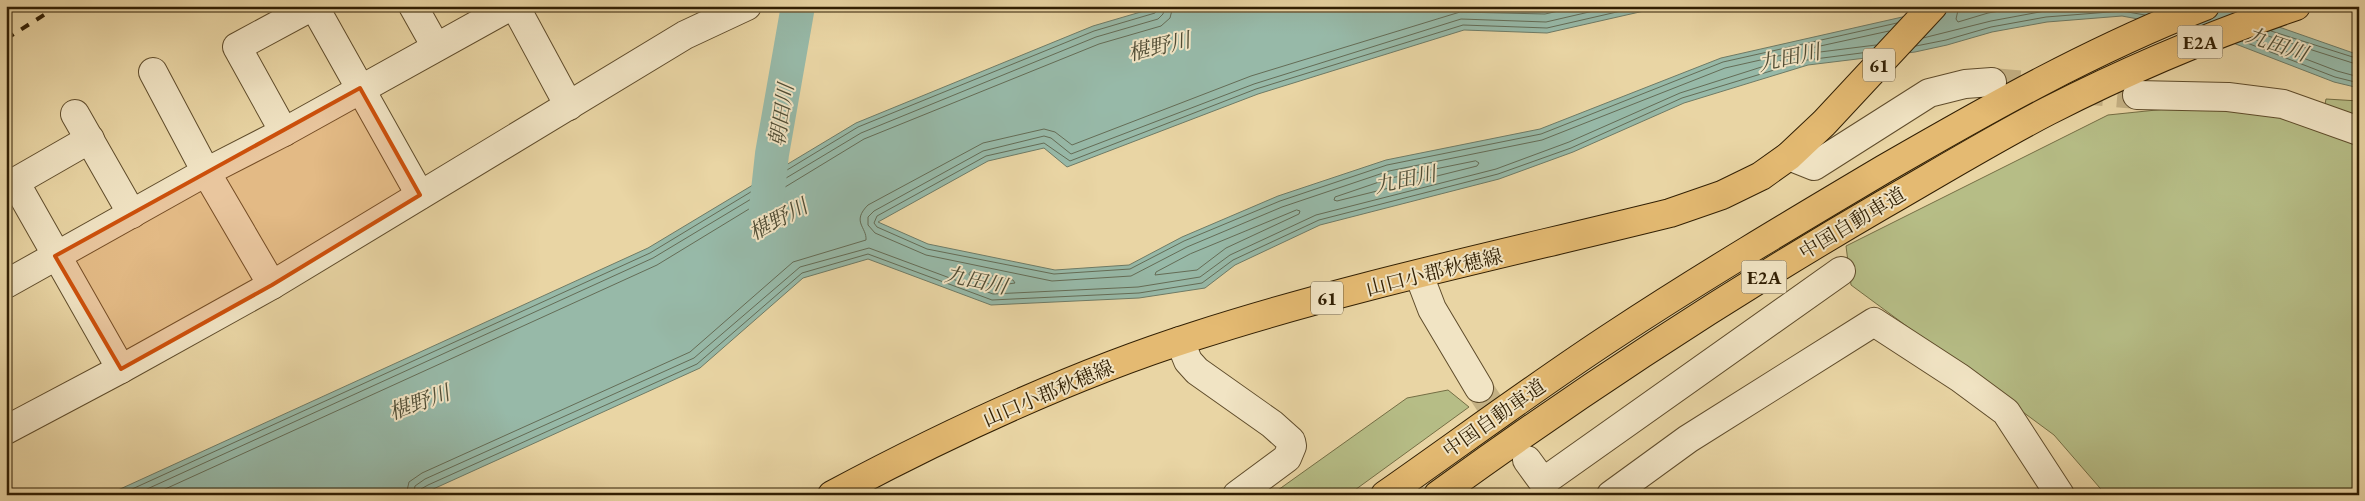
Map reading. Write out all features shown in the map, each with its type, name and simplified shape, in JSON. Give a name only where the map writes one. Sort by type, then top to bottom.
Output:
[{"type":"main road","name":"山口小郡秋穂線","points":[[832,495],[925,446],[1100,370],[1180,341],[1280,310],[1670,213],[1722,195],[1761,176],[1789,156],[1824,123],[1933,6]]},
{"type":"main road","name":"中国自動車道","points":[[1385,495],[1613,336],[1773,234],[2047,77],[2144,31],[2205,6]]},
{"type":"main road","name":"中国自動車道","points":[[1438,495],[1627,364],[1814,245],[1989,143],[2106,83],[2239,26],[2296,6]]},
{"type":"street","points":[[284,132],[238,47],[314,6],[420,195]]},
{"type":"street","points":[[413,6],[436,47]]},
{"type":"street","points":[[6,284],[206,172],[284,132],[360,88],[513,6],[568,106]]},
{"type":"street","points":[[6,430],[272,285],[686,35],[747,6]]},
{"type":"street","points":[[153,72],[206,172],[272,285]]},
{"type":"street","points":[[1789,156],[1814,166],[1929,93],[1965,84],[1992,82]]},
{"type":"street","points":[[2137,95],[2228,97],[2283,104],[2359,131]]},
{"type":"street","points":[[75,114],[132,214]]},
{"type":"street","points":[[90,139],[15,182],[121,369]]},
{"type":"street","points":[[1527,460],[1542,490],[1841,271]]},
{"type":"street","points":[[1418,275],[1432,310],[1479,388]]},
{"type":"street","points":[[1611,495],[1688,439],[1874,322],[1960,378],[2006,412],[2060,495]]},
{"type":"street","points":[[1180,341],[1188,361],[1197,372],[1272,424],[1291,441],[1292,446],[1286,458],[1238,495]]},
{"type":"highlighted area","points":[[360,88],[420,195],[272,285],[121,369],[55,256]]},
{"type":"green space","points":[[2326,99],[2359,101],[2359,495],[2106,495],[2054,435],[1851,285],[1846,246],[2108,115],[2224,103],[2321,127]]},
{"type":"green space","points":[[1448,390],[1469,407],[1348,495],[1271,495],[1407,398]]},
{"type":"water","points":[[1161,6],[1666,6],[1547,33],[1464,30],[1258,94],[1067,167],[1044,148],[988,161],[878,222],[928,244],[1055,270],[1129,265],[1182,237],[1278,196],[1386,160],[1540,129],[1721,58],[1951,6],[2219,6],[2359,55],[2359,88],[2334,82],[2202,31],[2122,16],[2047,22],[1992,32],[1915,52],[1808,65],[1684,103],[1573,152],[1499,179],[1320,225],[1235,265],[1205,288],[1139,298],[991,305],[868,259],[803,278],[700,368],[420,495],[107,495],[648,248],[856,123],[1093,26]]},
{"type":"waterway","name":"朝田川","points":[[765,218],[772,154],[798,6]]},
{"type":"tunnel","points":[[1992,82],[2137,95]]},
{"type":"tunnel","points":[[1479,388],[1527,460]]},
{"type":"railway","points":[[6,39],[58,6]]},
{"type":"water label","name":"九田川","points":[[2277,44]]},
{"type":"water label","name":"椹野川","points":[[1159,46]]},
{"type":"water label","name":"九田川","points":[[1789,57]]},
{"type":"water label","name":"九田川","points":[[1405,179]]},
{"type":"water label","name":"椹野川","points":[[778,219]]},
{"type":"water label","name":"九田川","points":[[976,280]]},
{"type":"water label","name":"椹野川","points":[[419,402]]}]
